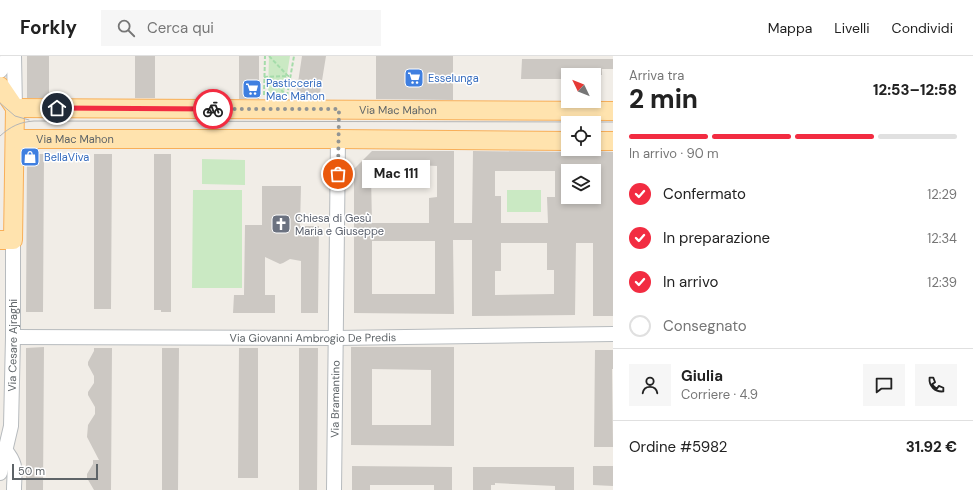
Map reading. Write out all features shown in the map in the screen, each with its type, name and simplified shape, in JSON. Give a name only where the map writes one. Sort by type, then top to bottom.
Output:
[{"type":"main road","points":[[0,86],[15,108],[15,139],[6,240]]},
{"type":"main road","name":"Via Mac Mahon","points":[[15,108],[264,109],[286,103],[339,109],[613,111]]},
{"type":"main road","points":[[338,139],[339,109]]},
{"type":"main road","points":[[0,160],[15,139]]},
{"type":"main road","name":"Via Mac Mahon","points":[[15,139],[561,141]]},
{"type":"main road","points":[[601,141],[613,142]]},
{"type":"street","points":[[0,71],[8,56]]},
{"type":"street","points":[[14,56],[15,108]]},
{"type":"street","name":"Via Bramantino","points":[[334,490],[338,139]]},
{"type":"street","name":"Via Cesare Ajraghi","points":[[0,472],[3,449],[12,426],[14,337],[6,240]]},
{"type":"street","name":"Via Giovanni Ambrogio De Predis","points":[[14,337],[336,338],[613,334]]},
{"type":"street","points":[[3,449],[13,459],[14,490]]},
{"type":"path","points":[[264,109],[265,56]]},
{"type":"path","points":[[269,56],[289,76]]},
{"type":"path","points":[[286,103],[289,76],[294,56]]},
{"type":"path","points":[[264,77],[289,76]]},
{"type":"path","points":[[269,77],[286,103]]},
{"type":"green space","points":[[269,56],[290,56],[284,93],[268,93]]},
{"type":"green space","points":[[202,159],[245,160],[245,185],[202,184]]},
{"type":"green space","points":[[193,190],[242,190],[242,288],[192,288]]},
{"type":"green space","points":[[507,190],[541,190],[541,212],[507,212]]},
{"type":"building","points":[[27,56],[49,56],[49,98],[27,98]]},
{"type":"building","points":[[135,56],[155,56],[155,98],[135,98]]},
{"type":"building","points":[[239,56],[259,56],[259,99],[239,99]]},
{"type":"building","points":[[302,56],[326,56],[319,99],[296,96]]},
{"type":"building","name":"Esselunga","points":[[376,56],[453,56],[453,100],[376,99]]},
{"type":"building","points":[[522,59],[613,59],[613,69],[602,69],[602,75],[601,68],[561,68],[561,79],[521,79]]},
{"type":"building","points":[[372,151],[454,151],[454,223],[472,223],[473,151],[561,152],[561,156],[601,156],[601,151],[613,152],[613,316],[593,316],[593,243],[576,243],[575,315],[472,316],[472,240],[453,240],[454,314],[354,313],[354,169]],"holes":[[[415,165],[437,166],[437,197],[429,198],[429,223],[372,223],[371,176],[379,168],[415,168]],[[495,171],[555,171],[555,197],[547,197],[548,223],[501,223],[501,196],[495,196]],[[372,241],[435,241],[435,294],[372,294]],[[501,243],[547,243],[547,270],[554,270],[554,294],[495,295],[495,271],[501,271]]]},
{"type":"building","points":[[27,154],[44,154],[43,312],[26,312]]},
{"type":"building","points":[[94,154],[112,154],[111,309],[94,309]]},
{"type":"building","points":[[154,154],[171,154],[171,312],[154,310]]},
{"type":"building","name":"Chiesa di Gesù Maria e Giuseppe","points":[[262,186],[301,186],[300,226],[319,226],[318,313],[301,313],[301,261],[290,259],[280,264],[265,257],[265,295],[275,295],[275,313],[233,313],[234,295],[244,295],[245,225],[262,225]]},
{"type":"building","points":[[44,347],[43,490],[26,490],[26,348]]},
{"type":"building","points":[[351,347],[454,347],[454,446],[351,445]],"holes":[[[372,369],[431,370],[431,425],[372,425]]]},
{"type":"building","points":[[94,348],[112,348],[111,490],[94,490],[87,478],[87,474],[93,464],[93,460],[99,460],[87,437],[88,425],[95,414],[95,407],[88,395],[88,392],[94,383],[94,376],[88,362]]},
{"type":"building","points":[[162,348],[179,348],[178,490],[162,490]]},
{"type":"building","points":[[239,348],[258,348],[258,478],[238,478]]},
{"type":"building","points":[[299,348],[318,348],[317,490],[299,490]]},
{"type":"building","points":[[595,350],[613,350],[613,447],[594,447]]},
{"type":"building","points":[[352,466],[452,467],[452,490],[434,490],[434,485],[370,485],[370,490],[352,490]]},
{"type":"building","points":[[593,466],[613,466],[613,486],[593,485]]},
{"type":"building","points":[[473,467],[574,467],[574,490],[555,490],[555,486],[495,483],[495,485],[491,485],[491,490],[473,490]]},
{"type":"tram line","points":[[0,103],[15,116],[29,120]]},
{"type":"tram line","points":[[0,136],[16,125],[34,121],[613,122]]},
{"type":"way so far","points":[[213,109],[339,109],[338,174]]},
{"type":"place","name":"Esselunga","points":[[414,78]]},
{"type":"place","name":"Pasticceria Mac Mahon","points":[[252,89]]},
{"type":"place","name":"BellaViva","points":[[30,157]]},
{"type":"place","name":"Mac 111","points":[[338,174]]},
{"type":"place","name":"Chiesa di Gesù Maria e Giuseppe","points":[[281,224]]},
{"type":"route","points":[[57,108],[213,109]]}]
